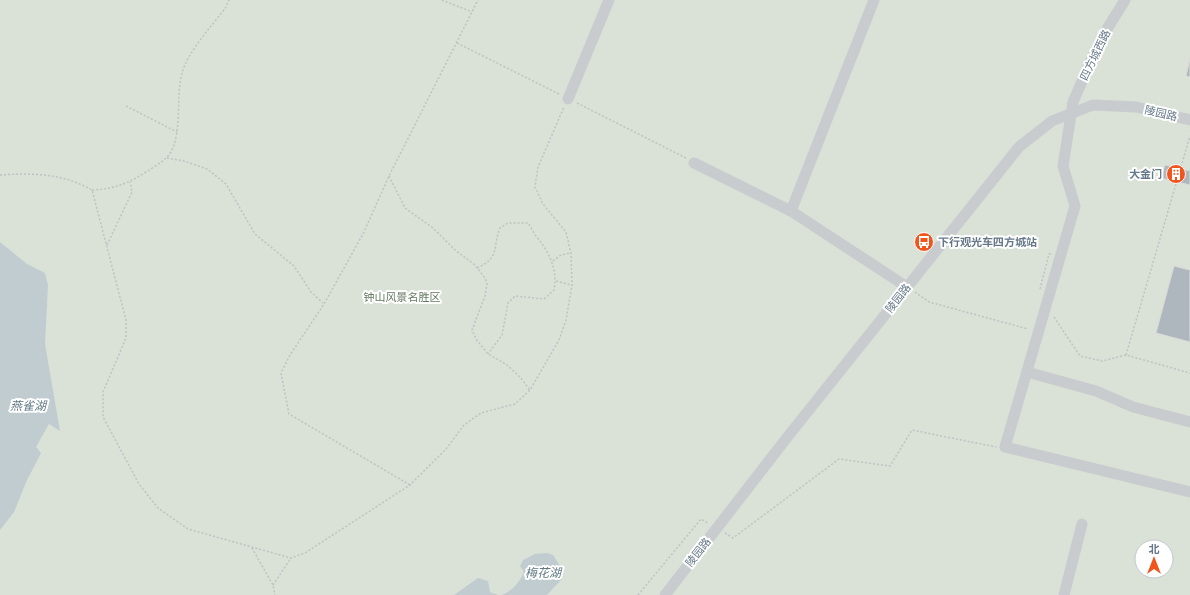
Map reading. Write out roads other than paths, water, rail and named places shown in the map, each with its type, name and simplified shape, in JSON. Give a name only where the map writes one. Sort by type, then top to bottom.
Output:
[{"type":"street","points":[[568,98],[609,0]]},
{"type":"street","points":[[791,211],[874,0]]},
{"type":"street","name":"四方城西路","points":[[1125,0],[1107,28],[1093,56],[1070,112],[1063,166],[1075,206],[1005,447],[1190,492]]},
{"type":"street","name":"陵园路","points":[[665,595],[1019,147],[1052,121],[1070,112],[1093,105],[1136,107],[1190,120]]},
{"type":"street","points":[[694,163],[791,211],[907,287]]},
{"type":"street","points":[[1027,372],[1096,391],[1133,407],[1190,422]]},
{"type":"street","points":[[1064,595],[1082,524]]},
{"type":"water","name":"燕雀湖","points":[[0,242],[27,264],[45,273],[48,285],[45,344],[60,431],[49,424],[36,447],[41,453],[27,480],[14,512],[0,530]]},
{"type":"water","name":"梅花湖","points":[[547,553],[553,555],[560,566],[562,579],[547,595],[502,595],[515,586],[520,580],[524,572],[520,566],[523,560],[535,554]]},
{"type":"water","name":"梅花湖","points":[[478,578],[488,581],[490,592],[498,595],[454,595]]},
{"type":"place","name":"大金门","points":[[1176,174]]},
{"type":"place","name":"下行观光车四方城站","points":[[924,242]]},
{"type":"park label","name":"钟山风景名胜区","points":[[402,297]]}]
